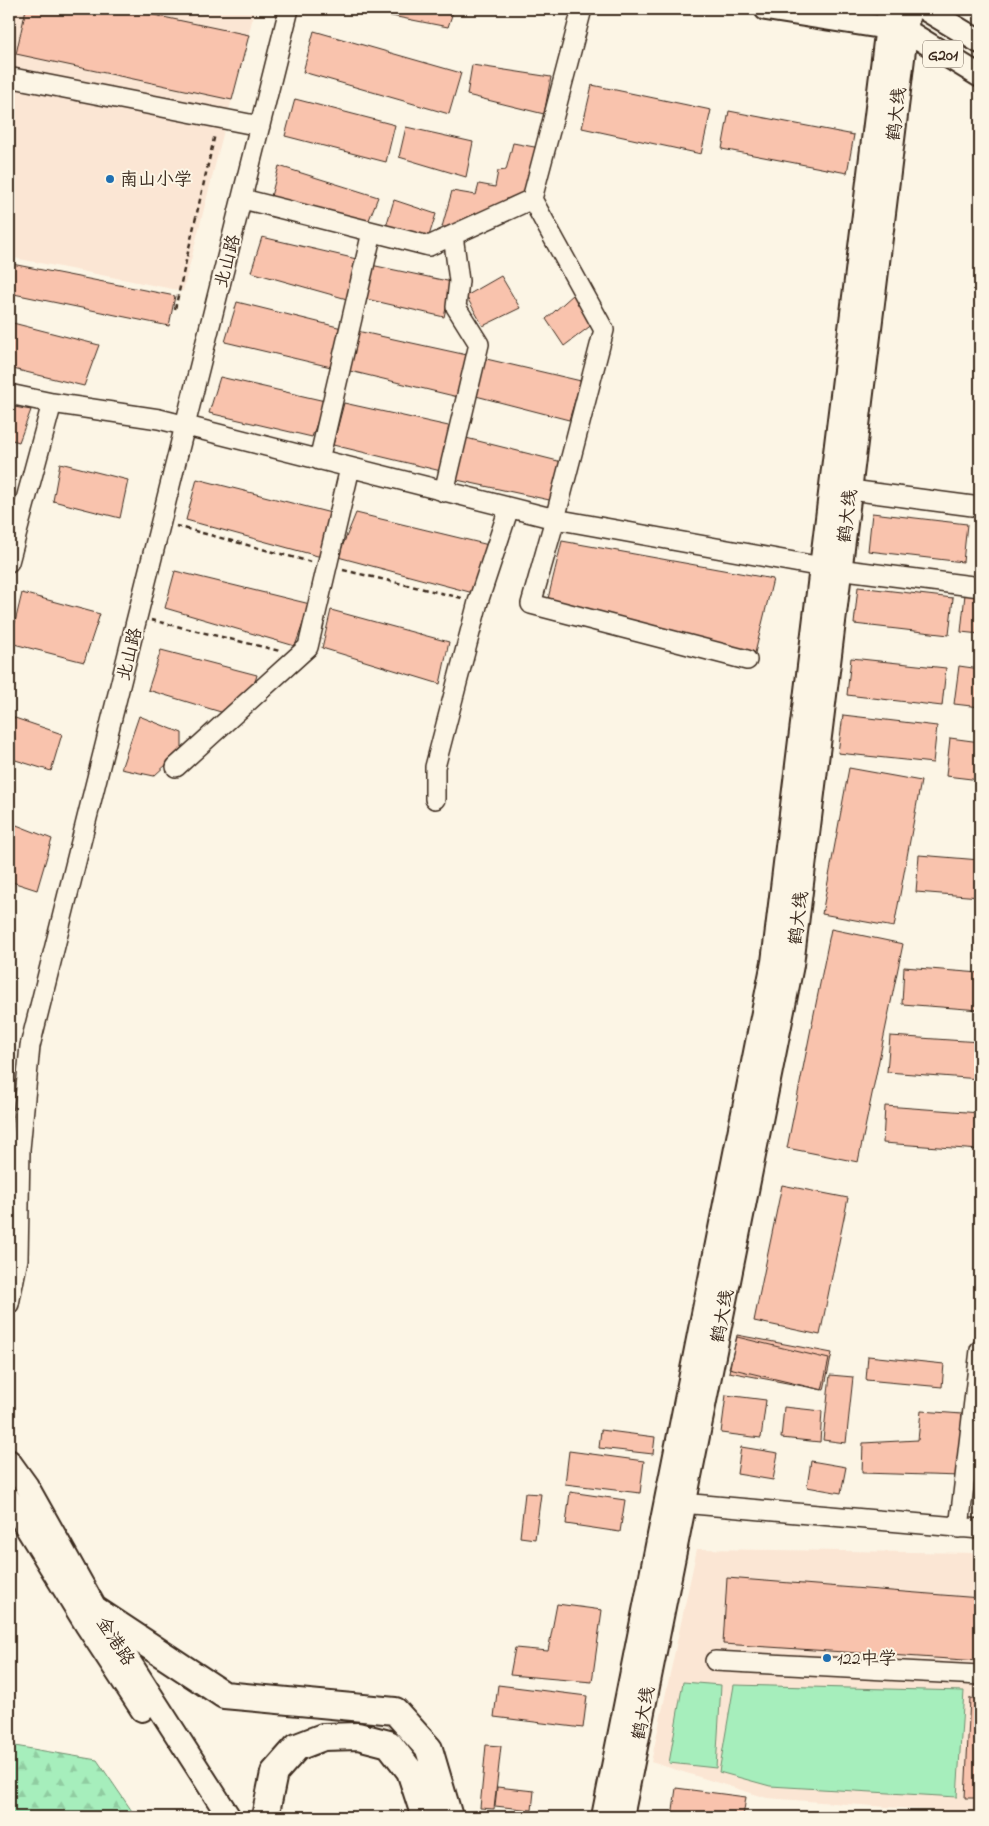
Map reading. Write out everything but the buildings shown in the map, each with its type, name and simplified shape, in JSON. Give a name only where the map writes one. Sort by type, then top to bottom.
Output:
[{"type":"highway","points":[[97,1611],[224,1695],[395,1711],[429,1749],[449,1817]]},
{"type":"highway","points":[[264,1817],[274,1773],[297,1747],[323,1736],[358,1736],[389,1744],[410,1771],[425,1817]]},
{"type":"main road","points":[[766,9],[894,23]]},
{"type":"main road","name":"鹤大线","points":[[603,1817],[675,1503],[792,965],[832,569],[894,23],[909,9]]},
{"type":"main road","points":[[925,9],[980,42]]},
{"type":"main road","name":"鹤大线","points":[[832,569],[851,490],[894,23]]},
{"type":"main road","name":"G201","points":[[894,23],[980,76]]},
{"type":"main road","name":"金港路","points":[[9,1461],[18,1492],[21,1518],[87,1626],[212,1817]]},
{"type":"main road","name":"金港路","points":[[18,1492],[229,1817]]},
{"type":"main road","name":"鹤大线","points":[[622,1817],[675,1503]]},
{"type":"street","name":"北山路","points":[[9,1304],[18,1259],[20,1149],[30,1046],[289,9]]},
{"type":"street","points":[[582,9],[532,198],[604,330],[531,604],[747,660]]},
{"type":"street","points":[[13,78],[260,126]]},
{"type":"street","points":[[243,199],[429,246],[532,198]]},
{"type":"street","points":[[319,460],[372,232]]},
{"type":"street","points":[[444,492],[479,344],[456,307],[459,281],[453,235]]},
{"type":"street","points":[[9,394],[52,403],[158,419],[555,519],[832,569],[980,588]]},
{"type":"street","points":[[9,562],[52,403]]},
{"type":"street","points":[[176,767],[308,646],[350,468]]},
{"type":"street","points":[[851,490],[980,507]]},
{"type":"street","points":[[435,799],[435,767],[478,602],[509,508]]},
{"type":"street","points":[[959,1528],[980,1350]]},
{"type":"street","points":[[675,1503],[980,1529]]},
{"type":"street","points":[[715,1661],[980,1675]]},
{"type":"path","points":[[175,309],[218,118]]},
{"type":"path","points":[[161,522],[327,567],[478,602]]},
{"type":"path","points":[[138,617],[298,655]]},
{"type":"shaded area","name":"南山小学","points":[[16,9],[233,9],[254,13],[183,291],[9,257],[9,55]]},
{"type":"shaded area","name":"122中学","points":[[697,1549],[980,1553],[980,1814],[767,1798],[651,1762]]},
{"type":"green space","points":[[683,1682],[721,1685],[716,1768],[669,1763]]},
{"type":"green space","points":[[734,1685],[964,1691],[957,1797],[770,1786],[719,1772]]},
{"type":"green space","points":[[9,1745],[97,1760],[136,1817],[9,1817]]},
{"type":"place","name":"南山小学","points":[[110,179]]},
{"type":"place","name":"122中学","points":[[827,1658]]}]
